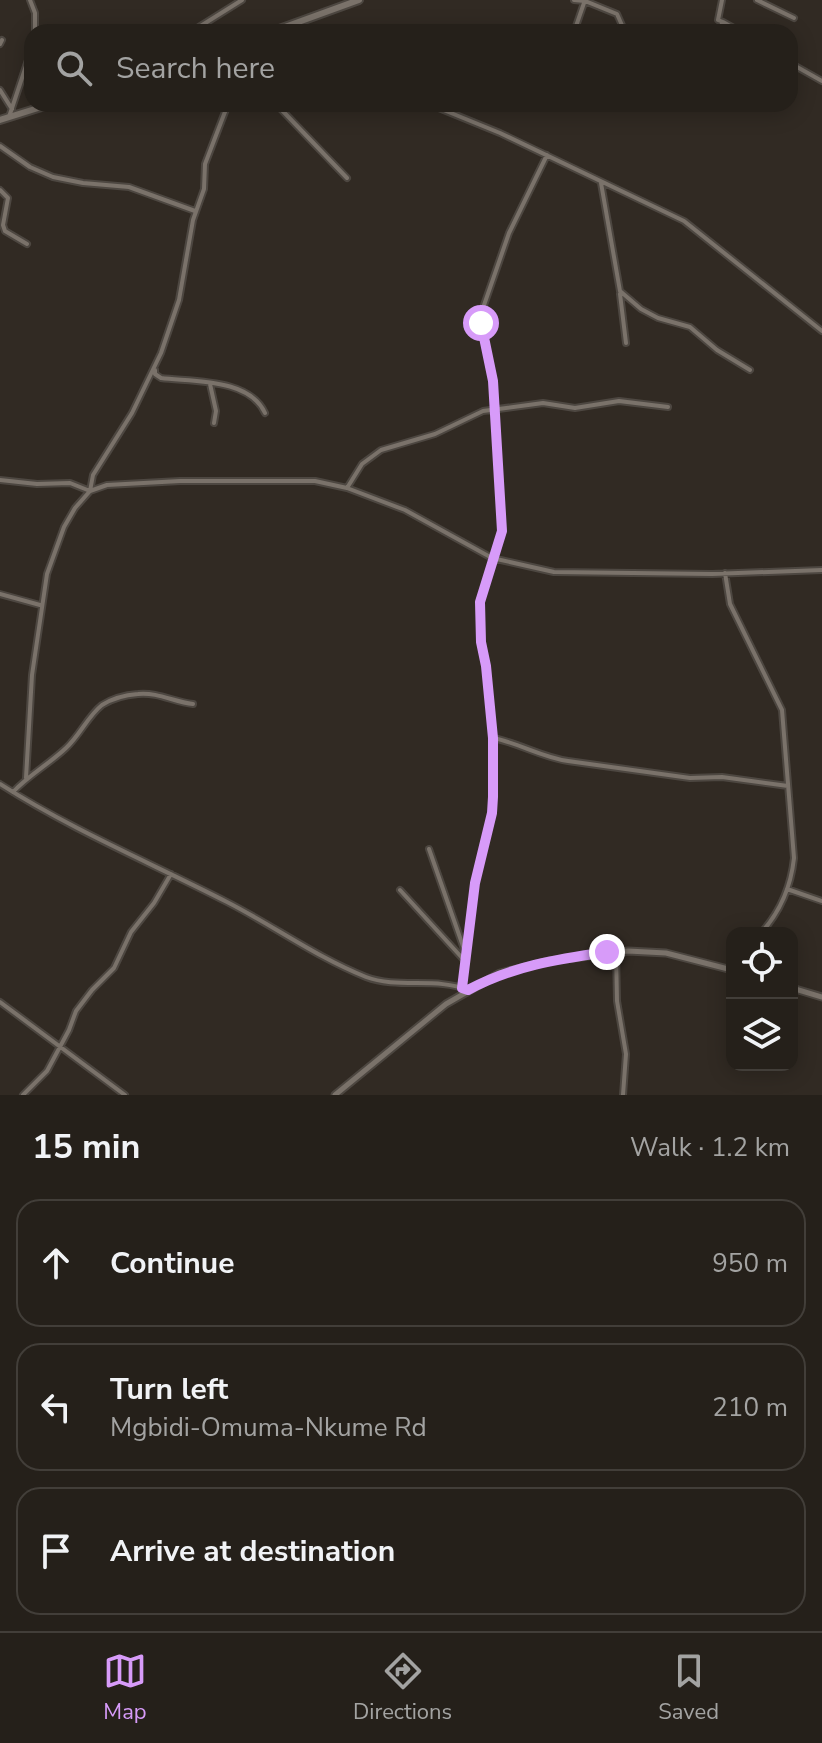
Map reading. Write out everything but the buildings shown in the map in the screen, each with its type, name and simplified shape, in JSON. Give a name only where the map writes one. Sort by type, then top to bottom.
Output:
[{"type":"main road","points":[[293,24],[359,0]]},
{"type":"main road","points":[[0,120],[25,112]]},
{"type":"street","points":[[30,0],[35,24]]},
{"type":"street","points":[[204,24],[242,0]]},
{"type":"street","points":[[574,0],[585,0],[617,14],[621,24]]},
{"type":"street","points":[[577,24],[585,0]]},
{"type":"street","points":[[722,0],[718,20],[727,24]]},
{"type":"street","points":[[757,0],[794,18]]},
{"type":"street","points":[[798,68],[822,81]]},
{"type":"street","points":[[9,117],[24,72]]},
{"type":"street","points":[[0,90],[12,109]]},
{"type":"street","points":[[90,491],[93,475],[132,413],[155,367],[179,300],[196,212],[204,189],[205,164],[225,112]]},
{"type":"street","points":[[284,112],[347,178]]},
{"type":"street","points":[[448,112],[547,155],[698,230],[822,331]]},
{"type":"street","points":[[0,146],[30,167],[53,177],[129,187],[196,212]]},
{"type":"street","points":[[465,989],[465,953],[475,883],[492,813],[493,738],[479,616],[482,590],[502,531],[492,370],[483,335],[483,308],[509,233],[547,155]]},
{"type":"street","points":[[601,183],[626,343]]},
{"type":"street","points":[[0,190],[8,198],[3,225],[5,231],[27,244]]},
{"type":"street","points":[[620,291],[641,309],[658,318],[690,327],[717,350],[750,370]]},
{"type":"street","points":[[155,367],[155,374],[161,378],[227,386],[247,393],[265,413]]},
{"type":"street","points":[[210,384],[216,411],[214,423]]},
{"type":"street","points":[[347,488],[362,464],[381,450],[435,434],[472,414],[543,403],[575,408],[619,401],[668,407]]},
{"type":"street","points":[[0,480],[37,484],[70,483],[90,491]]},
{"type":"street","points":[[26,778],[32,675],[50,563],[75,508],[90,491],[107,485],[315,481],[347,488],[405,510],[492,558],[554,572],[822,570]]},
{"type":"street","points":[[725,573],[730,604],[782,710],[794,858],[780,906],[765,927]]},
{"type":"street","points":[[0,594],[41,605]]},
{"type":"street","points":[[13,792],[26,778],[59,755],[96,711],[115,698],[139,693],[156,694],[193,704]]},
{"type":"street","points":[[493,738],[559,760],[690,778],[722,777],[789,786]]},
{"type":"street","points":[[0,784],[230,903],[325,959],[370,979],[465,989]]},
{"type":"street","points":[[429,849],[465,953]]},
{"type":"street","points":[[23,1095],[47,1071],[76,1011],[114,968],[131,932],[154,903],[171,874]]},
{"type":"street","points":[[787,889],[822,901]]},
{"type":"street","points":[[400,890],[465,961]]},
{"type":"street","points":[[616,952],[617,1001],[626,1054],[623,1095]]},
{"type":"street","points":[[335,1095],[465,989],[500,973],[616,952],[666,953],[726,967]]},
{"type":"street","points":[[798,990],[822,997]]},
{"type":"street","points":[[0,1002],[125,1095]]},
{"type":"route","points":[[481,323],[492,370],[502,531],[480,602],[481,642],[493,738],[493,797],[475,883],[462,988],[468,990],[500,973],[521,967],[607,952]]}]
